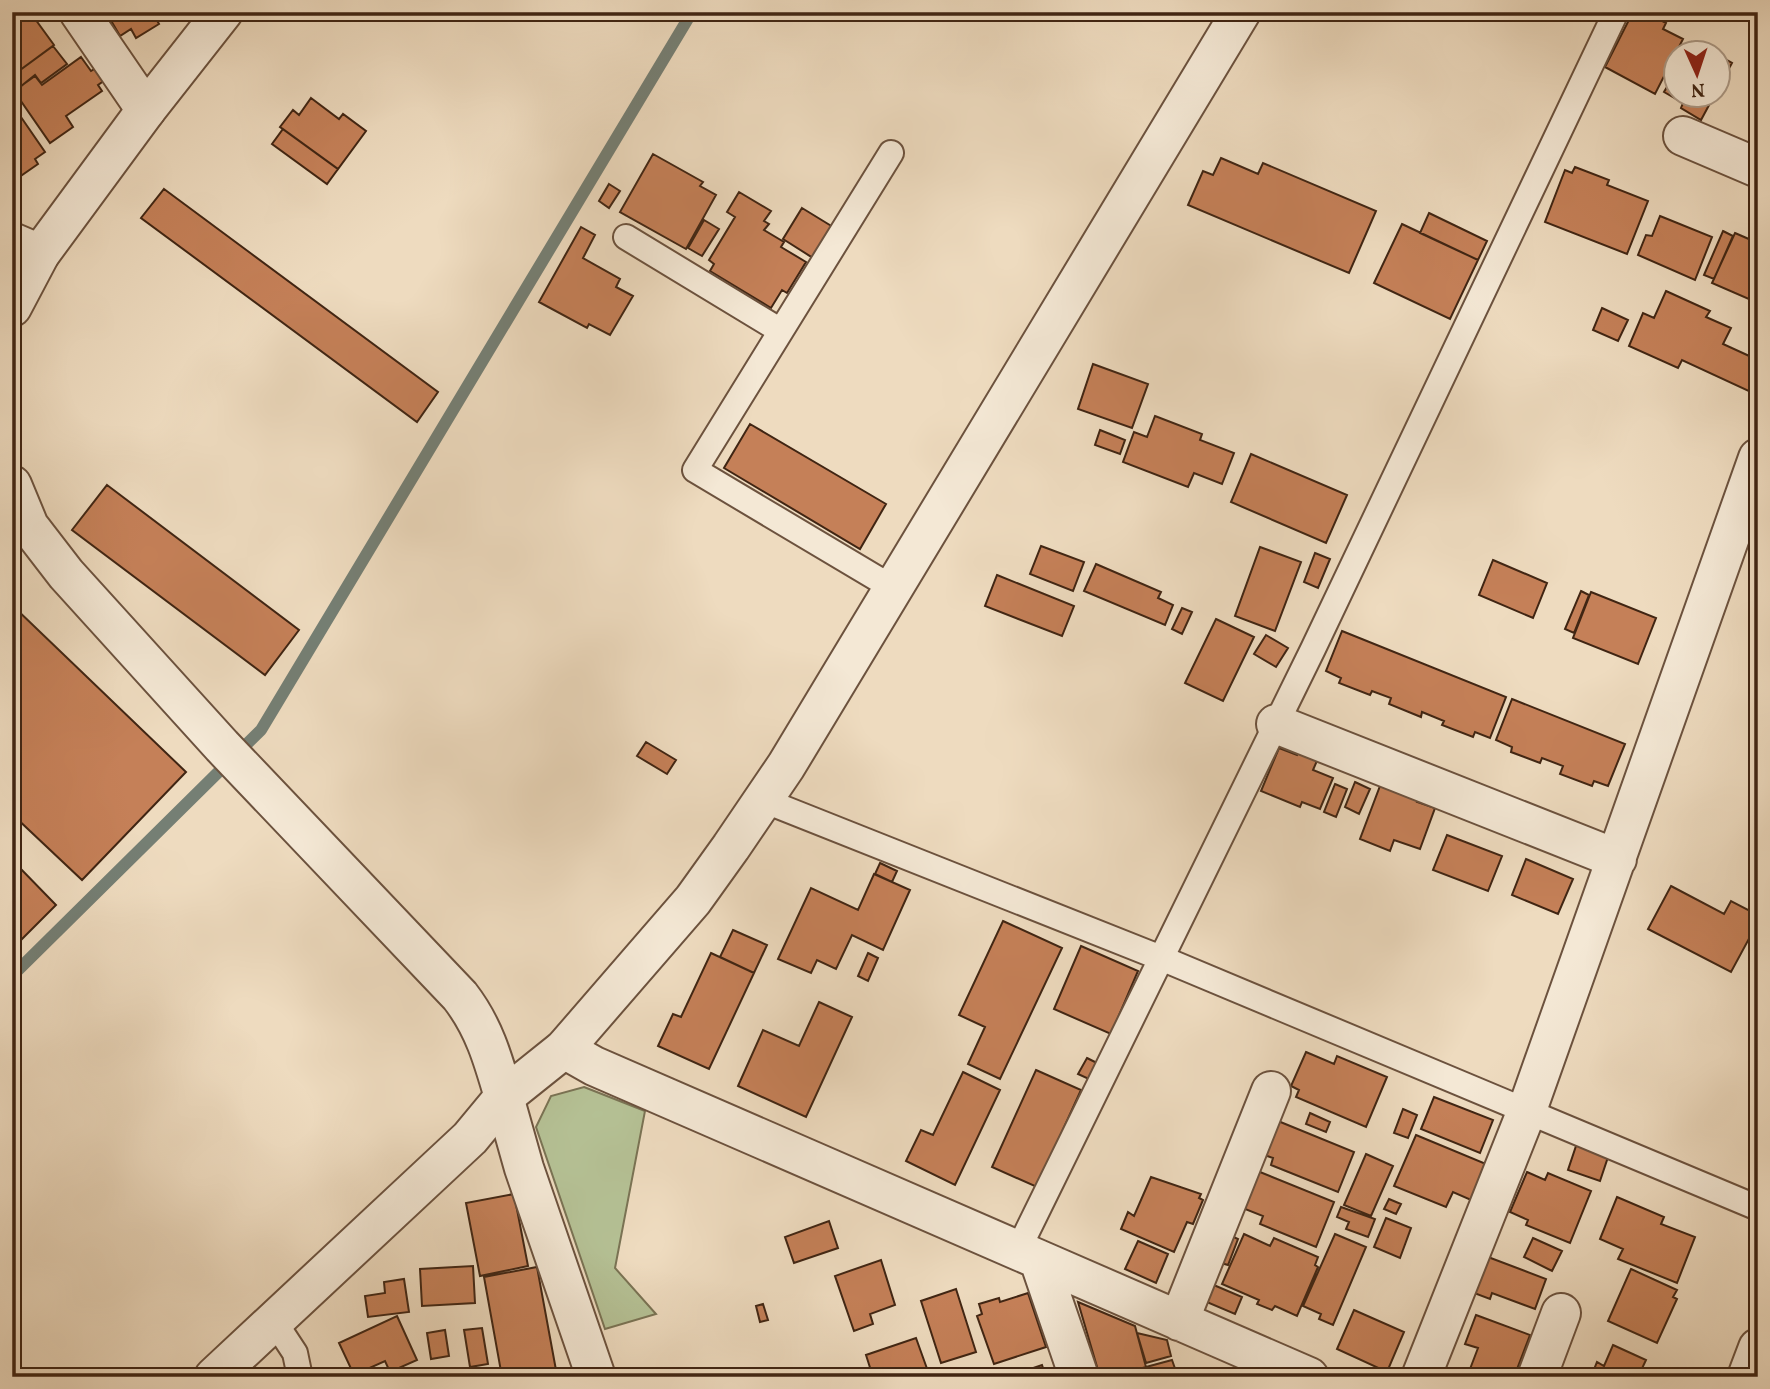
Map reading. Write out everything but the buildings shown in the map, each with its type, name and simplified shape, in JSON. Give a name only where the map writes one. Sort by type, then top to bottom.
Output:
[{"type":"street","points":[[79,12],[146,110]]},
{"type":"street","points":[[12,307],[26,248],[146,110],[223,12]]},
{"type":"street","points":[[214,1377],[470,1138],[504,1097],[564,1049],[693,900],[762,800],[893,589],[1241,12]]},
{"type":"street","points":[[1683,136],[1758,168]]},
{"type":"street","points":[[1421,1377],[1526,1113],[1758,458]]},
{"type":"street","points":[[12,485],[29,526],[66,574],[222,746],[466,1004],[486,1038],[524,1168],[596,1377]]},
{"type":"street","points":[[1276,724],[1617,859]]},
{"type":"street","points":[[564,1049],[594,1066],[1309,1377]]},
{"type":"street","points":[[1179,1321],[1271,1091]]},
{"type":"street","points":[[1029,1255],[1079,1377]]},
{"type":"street","points":[[1537,1377],[1561,1313]]},
{"type":"street","points":[[1747,1377],[1758,1348]]},
{"type":"lane","points":[[1029,1255],[1161,958],[1276,724],[1616,12]]},
{"type":"lane","points":[[891,153],[695,470],[893,589]]},
{"type":"lane","points":[[626,237],[781,331]]},
{"type":"lane","points":[[762,800],[1161,958],[1758,1208]]},
{"type":"lane","points":[[274,1321],[295,1353],[300,1377]]},
{"type":"green space","points":[[584,1087],[645,1111],[615,1268],[656,1314],[605,1329],[536,1127],[551,1096]]},
{"type":"waterway","points":[[12,976],[261,730],[692,12]]}]
